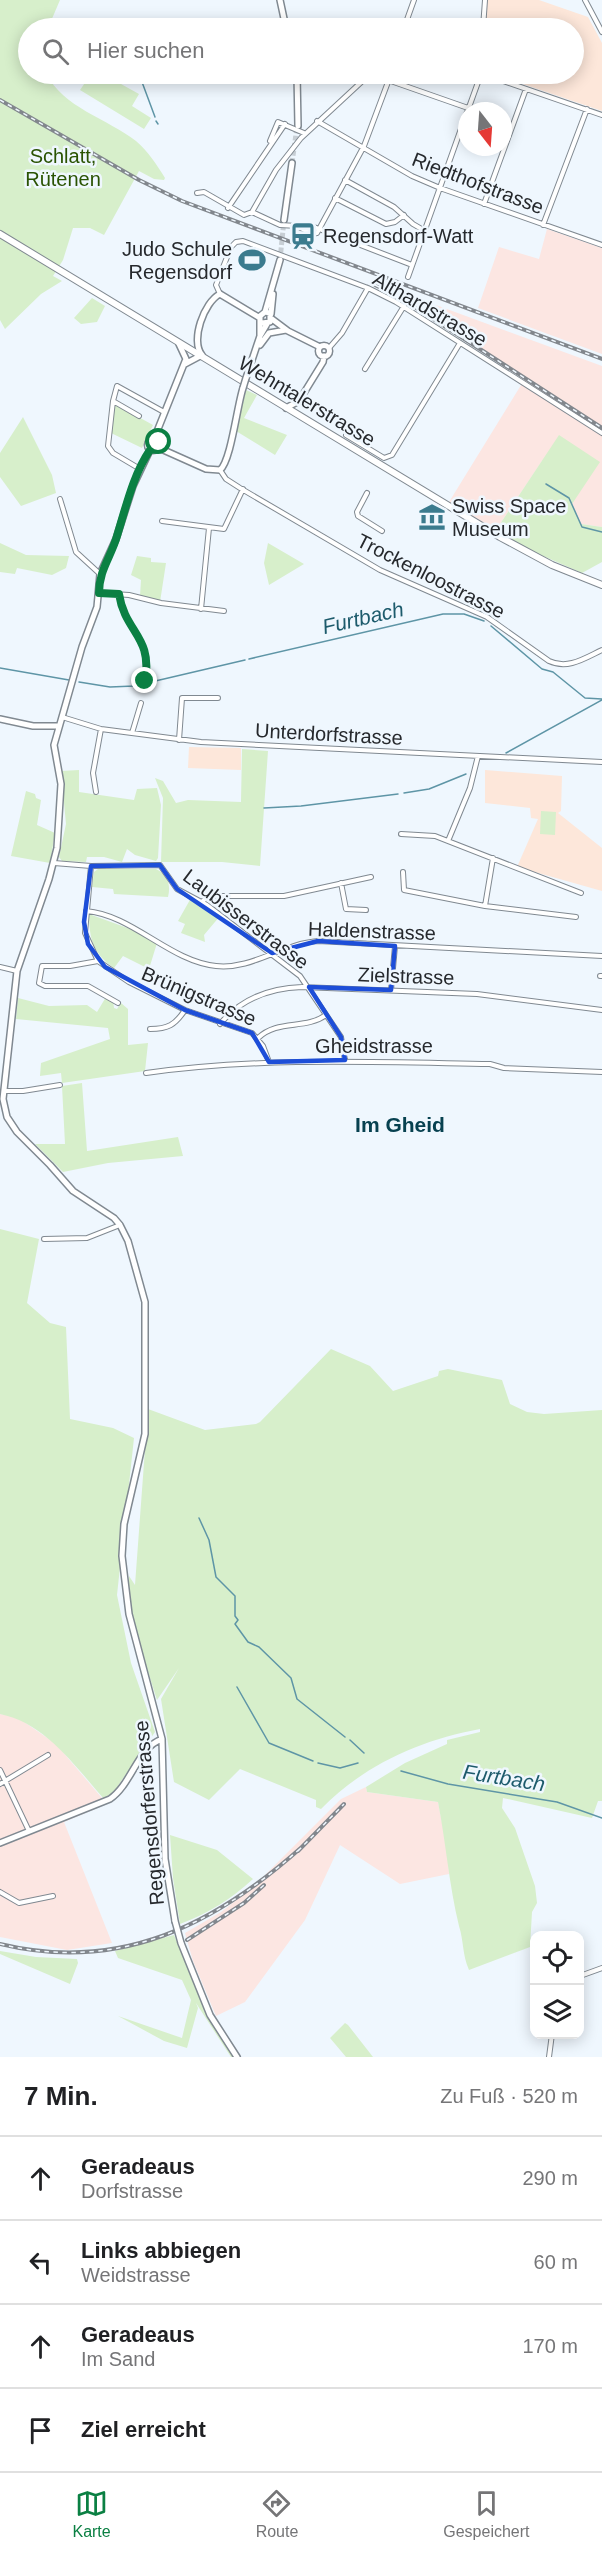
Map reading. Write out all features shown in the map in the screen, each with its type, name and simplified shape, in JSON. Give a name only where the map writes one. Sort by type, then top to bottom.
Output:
[{"type":"main road","name":"Wehntalerstrasse","points":[[0,234],[525,552],[602,585]]},
{"type":"street","points":[[279,0],[284,18]]},
{"type":"street","points":[[408,18],[414,0]]},
{"type":"street","points":[[484,18],[485,0]]},
{"type":"street","points":[[585,0],[602,32]]},
{"type":"street","points":[[297,84],[298,126]]},
{"type":"street","points":[[197,193],[204,192],[228,208],[244,215],[252,212],[276,170],[305,134],[359,84]]},
{"type":"street","points":[[252,212],[280,225],[299,227],[312,234],[317,232],[363,148],[387,84]]},
{"type":"street","points":[[398,84],[458,107]]},
{"type":"street","points":[[471,102],[478,84]]},
{"type":"street","points":[[511,84],[602,115]]},
{"type":"street","points":[[484,204],[526,89]]},
{"type":"street","points":[[543,225],[586,109]]},
{"type":"street","name":"Riedthofstrasse","points":[[317,121],[440,188],[602,245]]},
{"type":"street","points":[[228,208],[269,144],[278,122],[305,134]]},
{"type":"street","points":[[408,277],[458,138]]},
{"type":"street","points":[[284,220],[292,163]]},
{"type":"street","points":[[345,180],[404,215],[425,231]]},
{"type":"street","points":[[335,198],[386,224],[395,222],[404,215]]},
{"type":"street","points":[[317,229],[412,265]]},
{"type":"street","name":"Althardstrasse","points":[[220,294],[216,288],[231,247],[236,242],[243,241],[368,288],[404,306],[602,433]]},
{"type":"street","points":[[150,450],[159,448],[206,469],[220,470],[227,460],[234,417],[266,318],[280,260]]},
{"type":"street","points":[[305,419],[299,410],[300,401],[323,362],[324,356],[328,354],[329,348],[342,333],[368,288]]},
{"type":"street","points":[[184,365],[191,358],[202,357],[197,348],[197,338],[211,302],[220,294],[234,298],[238,303],[320,347],[325,345],[329,348]]},
{"type":"street","points":[[365,369],[404,306]]},
{"type":"street","points":[[253,356],[269,333],[286,329]]},
{"type":"street","points":[[44,1239],[87,1238],[120,1225],[107,1212],[73,1191],[16,1132],[7,1117],[2,1092],[17,971],[54,863],[60,823],[61,784],[54,745],[99,593],[100,574],[117,539],[140,469],[150,450],[148,443],[154,439],[184,365],[185,353],[181,344],[197,338]]},
{"type":"street","points":[[346,435],[384,458],[392,455],[460,344]]},
{"type":"street","points":[[320,347],[319,354],[324,356]]},
{"type":"street","points":[[140,469],[109,448],[113,401],[117,386],[164,412]]},
{"type":"street","points":[[113,401],[139,416]]},
{"type":"street","points":[[286,408],[300,401]]},
{"type":"street","points":[[154,439],[159,442],[159,448]]},
{"type":"street","name":"Trockenloostrasse","points":[[220,470],[224,477],[243,489],[385,573],[487,617],[549,661],[558,665],[573,664],[602,650]]},
{"type":"street","points":[[162,521],[221,530],[226,527],[243,489]]},
{"type":"street","points":[[367,493],[357,512],[358,516],[382,531]]},
{"type":"street","points":[[60,499],[76,552],[100,574]]},
{"type":"street","points":[[201,609],[209,528]]},
{"type":"street","points":[[99,593],[119,594],[224,612]]},
{"type":"street","points":[[119,594],[125,616],[148,658],[145,681]]},
{"type":"street","points":[[179,740],[182,699],[218,698]]},
{"type":"street","points":[[132,733],[141,703]]},
{"type":"street","name":"Unterdorfstrasse","points":[[62,717],[101,729],[179,740],[602,762]]},
{"type":"street","points":[[0,719],[33,726],[59,726]]},
{"type":"street","points":[[96,792],[93,773],[101,729]]},
{"type":"street","points":[[448,841],[470,788],[477,756]]},
{"type":"street","points":[[401,834],[418,833],[448,841],[581,893]]},
{"type":"street","points":[[485,906],[492,858]]},
{"type":"street","points":[[54,863],[91,866]]},
{"type":"street","name":"Laubisserstrasse","points":[[91,866],[160,865],[177,889],[202,902],[294,971],[309,987],[344,1043],[345,1060]]},
{"type":"street","name":"Brünigstrasse","points":[[91,866],[85,933],[99,961],[129,982],[185,1010],[258,1038],[269,1062]]},
{"type":"street","points":[[403,872],[404,890],[485,906],[576,917]]},
{"type":"street","points":[[202,902],[208,896],[284,897],[371,877]]},
{"type":"street","points":[[341,883],[346,909],[366,910]]},
{"type":"street","name":"Haldenstrasse","points":[[86,911],[134,929],[206,964],[235,966],[290,945],[318,941],[602,956]]},
{"type":"street","points":[[391,990],[395,946]]},
{"type":"street","points":[[99,961],[70,966],[42,966],[39,981],[45,986],[91,987],[118,1003]]},
{"type":"street","points":[[0,967],[17,971]]},
{"type":"street","name":"Zielstrasse","points":[[220,1024],[239,1005],[253,998],[275,990],[309,987],[517,998],[602,1010]]},
{"type":"street","points":[[150,1029],[170,1028],[176,1024],[185,1010]]},
{"type":"street","points":[[258,1038],[276,1027],[312,1022],[327,1015]]},
{"type":"street","name":"Gheidstrasse","points":[[146,1073],[269,1062],[345,1060],[490,1064],[504,1068],[602,1072]]},
{"type":"street","points":[[2,1092],[60,1085]]},
{"type":"street","name":"Regensdorferstrasse","points":[[120,1225],[128,1241],[146,1309],[143,1368],[145,1434],[124,1524],[123,1569],[136,1645],[162,1739],[165,1858],[175,1921],[181,1943],[207,2009],[237,2057]]},
{"type":"street","points":[[0,1843],[115,1795],[124,1787],[150,1745],[162,1739]]},
{"type":"street","points":[[0,1784],[48,1755]]},
{"type":"street","points":[[0,1770],[29,1831]]},
{"type":"street","points":[[0,1892],[19,1903],[53,1896]]},
{"type":"street","points":[[584,1974],[602,1968]]},
{"type":"street","points":[[549,2057],[551,2039]]},
{"type":"highlighted area","points":[[160,865],[177,889],[272,953],[318,941],[395,946],[391,990],[309,987],[341,1037],[345,1060],[269,1062],[252,1033],[185,1010],[105,967],[88,944],[84,922],[91,866]]},
{"type":"shaded area","points":[[487,0],[539,0],[588,17],[602,43],[602,111],[522,84],[584,84],[584,18],[486,18]]},
{"type":"shaded area","points":[[547,229],[602,248],[602,354],[478,308],[499,247],[539,259]]},
{"type":"shaded area","points":[[436,305],[602,366],[602,527],[581,524],[572,504],[542,461],[496,530],[449,502],[526,377],[430,315]]},
{"type":"shaded area","points":[[189,747],[241,748],[241,770],[188,768]]},
{"type":"shaded area","points":[[485,770],[562,776],[561,811],[558,813],[602,848],[602,891],[517,867],[538,819],[531,818],[530,808],[485,803]]},
{"type":"shaded area","points":[[0,1714],[17,1717],[56,1744],[107,1804],[64,1822],[112,1943],[67,1950],[0,1937]]},
{"type":"shaded area","points":[[366,1787],[367,1792],[438,1802],[448,1853],[449,1874],[400,1884],[340,1845],[305,1920],[245,2002],[216,2016],[193,1961],[185,1933],[221,1912],[266,1877],[265,1875],[341,1799]]},
{"type":"green space","name":"Schlatt, Rütenen","points":[[0,0],[60,0],[52,18],[18,18],[18,84],[53,84],[74,104],[136,141],[165,178],[164,180],[154,179],[139,171],[104,235],[90,228],[73,228],[63,260],[53,276],[62,281],[41,294],[5,329],[0,320]]},
{"type":"green space","points":[[84,84],[121,84],[139,94],[132,106],[151,118],[144,129],[80,90]]},
{"type":"green space","points":[[92,298],[105,306],[97,322],[81,324],[74,318]]},
{"type":"green space","points":[[246,390],[257,395],[244,418],[287,435],[275,455],[236,431]]},
{"type":"green space","points":[[115,404],[153,425],[142,448],[111,433]]},
{"type":"green space","points":[[23,417],[52,475],[56,493],[21,506],[0,477],[0,453]]},
{"type":"green space","points":[[559,435],[600,462],[572,504],[581,524],[602,527],[602,562],[582,573],[527,549],[496,530]]},
{"type":"green space","points":[[0,543],[26,555],[69,556],[66,568],[52,575],[17,568],[15,574],[0,572]]},
{"type":"green space","points":[[268,543],[304,564],[269,585],[264,563]]},
{"type":"green space","points":[[137,556],[151,558],[151,562],[166,563],[160,602],[140,596],[141,580],[131,575]]},
{"type":"green space","points":[[242,749],[268,751],[260,866],[222,862],[161,862],[163,798],[155,778],[163,781],[176,803],[188,800],[241,802]]},
{"type":"green space","points":[[79,770],[79,792],[134,800],[137,789],[157,788],[161,805],[156,861],[135,855],[127,849],[122,862],[104,857],[87,857],[86,862],[62,861],[59,857],[66,824],[61,771]]},
{"type":"green space","points":[[26,791],[35,794],[36,798],[41,800],[37,825],[55,833],[50,863],[11,856]]},
{"type":"green space","points":[[541,811],[556,812],[555,835],[540,834]]},
{"type":"green space","points":[[98,869],[156,869],[168,881],[168,897],[114,894],[113,889],[92,887],[94,872]]},
{"type":"green space","points":[[191,898],[220,916],[204,935],[205,942],[181,933],[185,924],[178,921]]},
{"type":"green space","points":[[89,914],[133,930],[157,943],[149,969],[123,956],[114,968],[107,963],[97,951],[91,938]]},
{"type":"green space","points":[[106,997],[113,1000],[114,1008],[117,1009],[121,1003],[128,1009],[128,1045],[148,1043],[145,1071],[62,1083],[61,1073],[40,1076],[41,1063],[110,1039],[108,1028],[16,1019],[18,998],[49,1006],[87,1005],[97,1012]]},
{"type":"green space","points":[[82,1083],[87,1151],[178,1137],[183,1156],[108,1163],[63,1172],[35,1144],[65,1144],[62,1086]]},
{"type":"green space","points":[[0,1229],[39,1239],[27,1303],[50,1323],[66,1327],[70,1419],[113,1428],[134,1438],[117,1595],[131,1663],[155,1732],[113,1793],[104,1799],[70,1760],[45,1736],[31,1726],[0,1714]]},
{"type":"green space","points":[[331,1349],[370,1366],[393,1391],[438,1376],[439,1371],[448,1369],[502,1380],[510,1404],[527,1412],[544,1414],[602,1410],[602,1801],[598,1801],[592,1818],[503,1798],[502,1808],[515,1828],[535,1886],[537,1903],[532,1912],[530,1947],[469,1970],[453,1895],[438,1802],[367,1792],[366,1787],[405,1763],[447,1744],[447,1740],[480,1732],[480,1729],[436,1740],[374,1767],[338,1793],[321,1809],[316,1807],[316,1800],[240,1769],[209,1800],[174,1782],[161,1699],[179,1668],[157,1700],[134,1623],[129,1592],[129,1576],[135,1585],[148,1409],[205,1430],[260,1422]]},
{"type":"green space","points":[[170,1835],[217,1850],[253,1879],[219,1905],[180,1924],[173,1878]]},
{"type":"green space","points":[[174,1935],[206,2010],[235,2057],[231,2057],[196,2003],[198,2008],[187,2048],[164,2041],[118,2016],[182,2038],[191,2000],[182,1980],[118,1958],[115,1951]]},
{"type":"green space","points":[[0,1951],[36,1957],[77,1959],[78,1963],[70,1984],[0,1954]]},
{"type":"green space","points":[[345,2023],[373,2057],[346,2057],[330,2038]]},
{"type":"waterway","points":[[143,84],[155,117]]},
{"type":"waterway","points":[[546,484],[569,498],[582,527],[602,532]]},
{"type":"waterway","name":"Furtbach","points":[[249,659],[443,614],[464,614],[484,621]]},
{"type":"waterway","name":"Furtbach","points":[[491,626],[542,669],[553,672],[585,698],[602,699]]},
{"type":"waterway","name":"Furtbach","points":[[79,682],[110,687],[134,686],[245,660]]},
{"type":"waterway","name":"Furtbach","points":[[0,668],[69,680]]},
{"type":"waterway","points":[[506,753],[602,700]]},
{"type":"waterway","points":[[404,793],[429,789],[466,774]]},
{"type":"waterway","points":[[264,808],[301,806],[398,794]]},
{"type":"waterway","points":[[199,1518],[209,1540],[216,1577],[235,1596],[235,1616],[238,1620],[235,1624],[248,1642],[259,1647],[291,1678],[297,1699],[345,1737]]},
{"type":"waterway","points":[[237,1687],[269,1743],[313,1761]]},
{"type":"waterway","name":"Furtbach","points":[[350,1740],[364,1753]]},
{"type":"waterway","points":[[318,1763],[340,1768],[358,1763]]},
{"type":"waterway","name":"Furtbach","points":[[401,1771],[448,1784],[557,1802],[602,1818]]},
{"type":"tunnel","points":[[292,163],[297,127]]},
{"type":"tunnel","points":[[280,260],[284,220]]},
{"type":"railway","points":[[0,100],[139,180],[182,201],[602,359]]},
{"type":"railway","points":[[375,285],[401,298],[602,428]]},
{"type":"railway","points":[[298,1851],[344,1804]]},
{"type":"railway","points":[[0,1944],[44,1951],[86,1952],[125,1947],[164,1936],[235,1899],[303,1846]]},
{"type":"railway","points":[[187,1940],[244,1903],[264,1885]]},
{"type":"place","name":"Regensdorf-Watt","points":[[303,236]]},
{"type":"place","name":"Judo Schule Regensdorf","points":[[252,260]]},
{"type":"place","name":"Swiss Space Museum","points":[[432,517]]},
{"type":"district","name":"Im Gheid","points":[[400,1125]]},
{"type":"route","points":[[145,681],[148,665],[146,651],[125,616],[119,594],[99,593],[99,580],[117,539],[140,469],[147,454],[150,450],[157,449],[159,442]]}]
